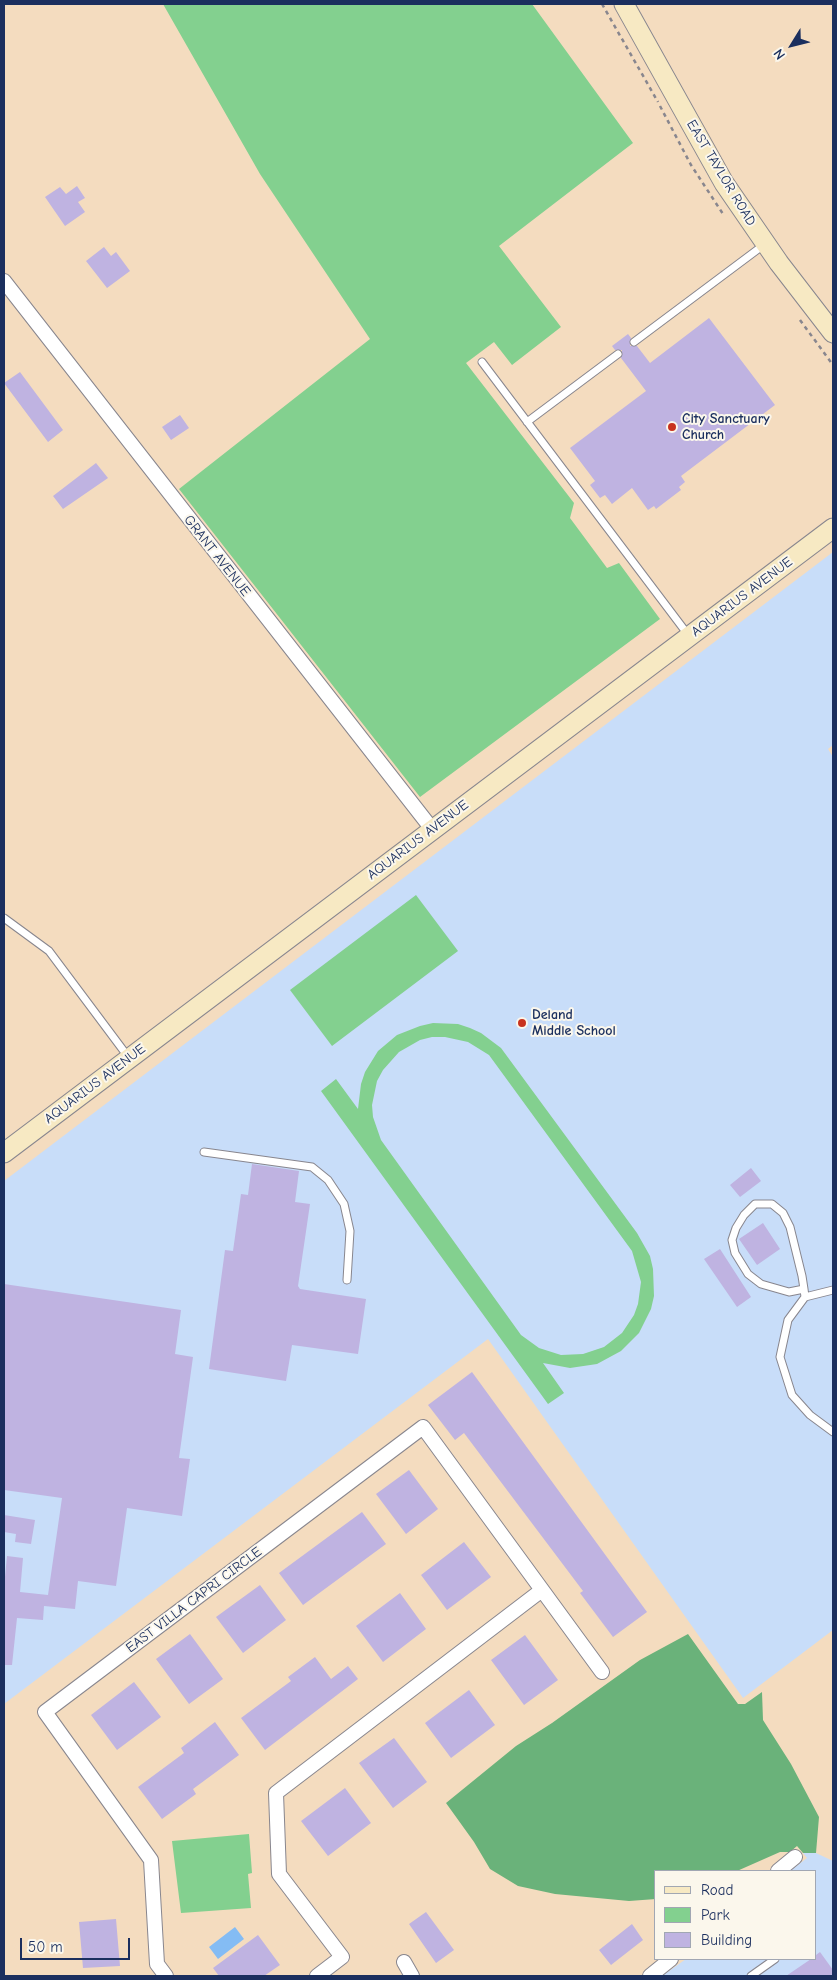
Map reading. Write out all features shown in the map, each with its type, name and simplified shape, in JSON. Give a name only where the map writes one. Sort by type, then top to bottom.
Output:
[{"type":"street","name":"EAST TAYLOR ROAD","points":[[624,4],[709,158],[765,244],[833,333]]},
{"type":"street","name":"GRANT AVENUE","points":[[4,281],[432,830]]},
{"type":"street","name":"AQUARIUS AVENUE","points":[[7,1148],[130,1058],[833,528]]},
{"type":"street","name":"EAST VILLA CAPRI CIRCLE","points":[[166,1976],[157,1964],[151,1860],[45,1712],[423,1427],[602,1672]]},
{"type":"street","points":[[316,1976],[342,1957],[280,1874],[276,1793],[542,1590]]},
{"type":"street","points":[[779,1870],[795,1857]]},
{"type":"street","points":[[650,1976],[670,1960]]},
{"type":"street","points":[[404,1962],[412,1976]]},
{"type":"lane","points":[[634,342],[765,244]]},
{"type":"lane","points":[[527,422],[618,354]]},
{"type":"lane","points":[[482,362],[689,636]]},
{"type":"lane","points":[[4,918],[49,951],[130,1058]]},
{"type":"lane","points":[[204,1152],[312,1167],[328,1180],[344,1204],[350,1231],[347,1280]]},
{"type":"lane","points":[[833,1290],[805,1293],[789,1292],[761,1284],[748,1274],[735,1253],[732,1240],[736,1228],[744,1215],[755,1204],[772,1204],[783,1213],[790,1227],[805,1293],[788,1320],[780,1357],[792,1395],[810,1415],[833,1432]]},
{"type":"lane","points":[[752,1976],[774,1960]]},
{"type":"shaded area","name":"Deland Middle School","points":[[833,552],[833,745],[828,749],[833,757],[833,1630],[743,1698],[488,1339],[4,1704],[4,1181]]},
{"type":"shaded area","points":[[803,1853],[816,1853],[833,1861],[833,1976],[662,1976],[685,1960],[817,1960],[817,1870],[791,1870],[807,1858]]},
{"type":"green space","points":[[163,4],[532,4],[633,143],[499,246],[561,327],[512,365],[494,342],[466,363],[574,503],[570,518],[607,568],[619,563],[660,619],[420,797],[179,489],[370,339],[260,174]]},
{"type":"green space","points":[[416,895],[458,951],[332,1046],[290,990]]},
{"type":"green space","points":[[433,1023],[458,1024],[481,1033],[501,1048],[637,1233],[650,1256],[653,1269],[654,1296],[651,1309],[639,1333],[621,1351],[597,1364],[570,1368],[543,1363],[564,1393],[548,1404],[321,1091],[336,1079],[358,1109],[361,1084],[365,1072],[378,1051],[397,1035]],"holes":[[[432,1037],[445,1037],[468,1042],[489,1055],[632,1251],[641,1282],[638,1304],[634,1315],[622,1333],[604,1347],[583,1354],[561,1355],[539,1348],[521,1335],[381,1140],[373,1117],[372,1105],[377,1081],[383,1070],[399,1052],[420,1040]]]},
{"type":"green space","points":[[688,1634],[738,1704],[745,1704],[762,1692],[763,1720],[791,1764],[819,1817],[816,1853],[803,1853],[797,1846],[790,1852],[780,1852],[739,1870],[654,1870],[654,1899],[629,1901],[555,1894],[518,1886],[490,1869],[474,1842],[446,1803],[516,1746],[552,1723],[640,1660]]},
{"type":"green space","points":[[249,1834],[252,1873],[248,1874],[251,1908],[181,1913],[172,1841]]},
{"type":"water","points":[[235,1927],[244,1939],[218,1959],[209,1947]]},
{"type":"building","points":[[77,186],[85,198],[78,202],[85,212],[65,226],[45,197],[60,187],[66,194]]},
{"type":"building","points":[[104,247],[111,256],[116,252],[130,271],[107,288],[86,261]]},
{"type":"building","name":"City Sanctuary Church","points":[[709,318],[775,405],[681,476],[685,482],[679,487],[681,490],[656,509],[654,506],[648,510],[632,488],[612,504],[605,495],[600,498],[590,485],[595,481],[570,448],[646,391],[621,358],[622,350],[615,350],[612,346],[628,334],[631,338],[630,346],[637,346],[650,363]]},
{"type":"building","points":[[20,372],[63,430],[48,442],[4,383]]},
{"type":"building","points":[[180,415],[189,428],[171,440],[162,427]]},
{"type":"building","points":[[96,463],[108,478],[63,509],[53,496]]},
{"type":"building","points":[[252,1164],[299,1171],[295,1202],[310,1204],[298,1286],[300,1289],[366,1299],[358,1354],[292,1345],[286,1381],[209,1369],[225,1250],[233,1251],[241,1194],[248,1195]]},
{"type":"building","points":[[751,1168],[761,1181],[740,1197],[730,1185]]},
{"type":"building","points":[[763,1223],[780,1249],[757,1265],[739,1239]]},
{"type":"building","points":[[720,1249],[751,1297],[737,1307],[704,1259]]},
{"type":"building","points":[[4,1284],[181,1310],[175,1354],[193,1357],[179,1458],[190,1459],[182,1516],[127,1508],[116,1586],[78,1581],[75,1609],[44,1606],[43,1620],[17,1618],[12,1665],[4,1665],[4,1587],[7,1556],[23,1558],[20,1592],[48,1595],[62,1498],[4,1490]]},
{"type":"building","points":[[472,1372],[647,1612],[613,1637],[580,1593],[583,1591],[464,1433],[455,1440],[428,1405]]},
{"type":"building","points":[[409,1470],[438,1509],[406,1534],[376,1494]]},
{"type":"building","points":[[362,1512],[386,1544],[303,1605],[279,1573]]},
{"type":"building","points":[[4,1515],[35,1520],[31,1544],[15,1542],[16,1534],[4,1532]]},
{"type":"building","points":[[464,1542],[491,1577],[447,1610],[421,1575]]},
{"type":"building","points":[[260,1585],[286,1620],[243,1653],[216,1617]]},
{"type":"building","points":[[400,1593],[426,1629],[383,1662],[356,1626]]},
{"type":"building","points":[[190,1634],[223,1679],[189,1704],[156,1659]]},
{"type":"building","points":[[525,1635],[558,1680],[524,1705],[491,1660]]},
{"type":"building","points":[[315,1657],[331,1679],[348,1666],[358,1679],[265,1750],[241,1718],[291,1681],[288,1677]]},
{"type":"building","points":[[134,1682],[161,1717],[117,1750],[91,1715]]},
{"type":"building","points":[[469,1690],[495,1725],[451,1758],[425,1723]]},
{"type":"building","points":[[215,1722],[239,1755],[193,1789],[196,1794],[162,1819],[138,1787],[184,1753],[181,1748]]},
{"type":"building","points":[[394,1738],[427,1782],[393,1808],[359,1763]]},
{"type":"building","points":[[345,1788],[371,1823],[328,1856],[301,1821]]},
{"type":"building","points":[[426,1912],[454,1950],[436,1963],[409,1924]]},
{"type":"building","points":[[116,1919],[120,1966],[83,1968],[79,1922]]},
{"type":"building","points":[[632,1924],[643,1940],[611,1965],[599,1950]]},
{"type":"building","points":[[258,1935],[280,1965],[264,1976],[219,1976],[213,1968]]},
{"type":"building","points":[[820,1952],[833,1970],[833,1976],[786,1976],[810,1960],[817,1960],[817,1954]]},
{"type":"place","name":"City Sanctuary Church","points":[[672,427]]},
{"type":"place","name":"Deland Middle School","points":[[522,1023]]}]
